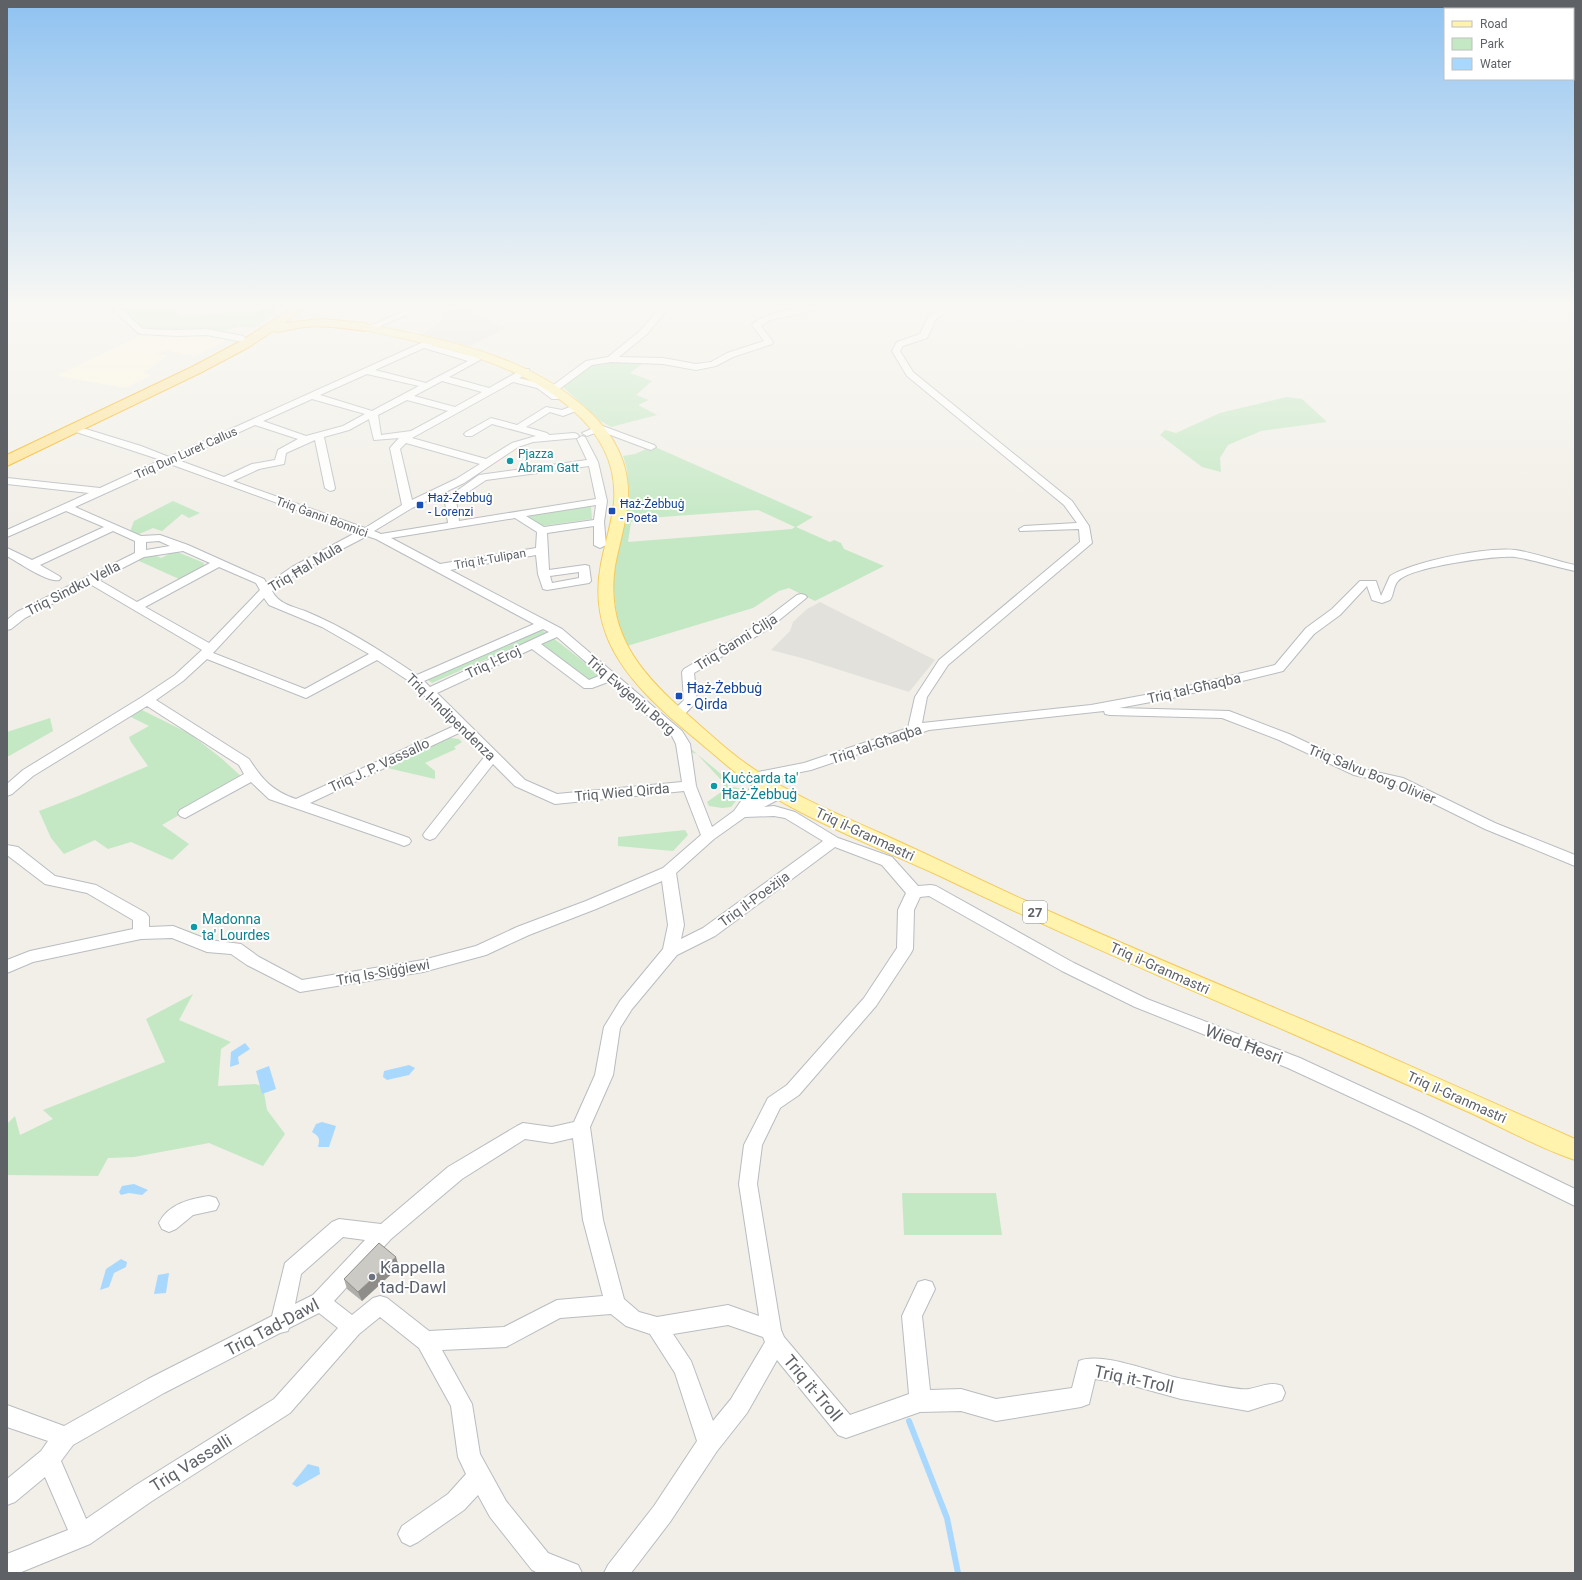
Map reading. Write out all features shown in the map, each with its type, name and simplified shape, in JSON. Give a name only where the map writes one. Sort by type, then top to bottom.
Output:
[{"type":"highway","points":[[7,454],[162,381]]},
{"type":"highway","points":[[7,462],[14,456],[173,381]]},
{"type":"main road","name":"Triq il-Granmastri","points":[[539,381],[578,407],[604,434],[618,469],[621,494],[610,559],[606,596],[607,614],[621,649],[633,668],[648,686],[757,779],[780,793],[850,827],[1152,966],[1315,1034],[1575,1150]]},
{"type":"street","name":"Triq Dun Luret Callus","points":[[7,534],[68,508],[100,490],[256,422],[346,381]]},
{"type":"street","points":[[407,381],[425,385]]},
{"type":"street","points":[[224,481],[256,466],[280,462],[281,452],[306,439],[346,428],[374,416],[425,385],[435,381]]},
{"type":"street","points":[[451,381],[490,391]]},
{"type":"street","points":[[408,506],[395,448],[408,436],[508,381]]},
{"type":"street","points":[[518,381],[540,386],[555,393],[569,381]]},
{"type":"street","points":[[918,381],[1039,481],[1068,503],[1084,526],[1086,544],[943,663],[921,698],[920,728]]},
{"type":"street","points":[[312,396],[374,416]]},
{"type":"street","points":[[406,397],[456,410]]},
{"type":"street","points":[[518,428],[549,409],[563,413],[578,407]]},
{"type":"street","points":[[374,416],[377,438],[408,436],[488,463]]},
{"type":"street","points":[[469,434],[491,421],[548,436]]},
{"type":"street","points":[[256,422],[306,439]]},
{"type":"street","name":"Triq Ġanni Bonnici","points":[[74,428],[138,448],[364,533],[380,537],[558,632]]},
{"type":"street","points":[[604,434],[650,447]]},
{"type":"street","name":"Triq Ħal Mula","points":[[7,791],[28,773],[124,712],[148,700],[179,678],[208,651],[265,591],[296,569],[364,533],[408,506],[460,481],[515,445],[532,439],[548,436],[583,436],[604,434]]},
{"type":"street","name":"Triq Ħal Mula","points":[[583,436],[604,434]]},
{"type":"street","points":[[319,435],[330,488]]},
{"type":"street","points":[[583,436],[592,462],[602,501],[599,522],[600,545]]},
{"type":"street","points":[[454,524],[450,502],[452,498],[483,477],[592,462]]},
{"type":"street","points":[[7,481],[100,490]]},
{"type":"street","points":[[380,537],[602,501]]},
{"type":"street","points":[[68,508],[111,528],[140,539],[141,554]]},
{"type":"street","points":[[515,514],[542,531],[599,522]]},
{"type":"street","points":[[1024,529],[1084,526]]},
{"type":"street","points":[[31,565],[111,528]]},
{"type":"street","points":[[542,531],[541,551],[544,571]]},
{"type":"street","name":"Triq l-Indipendenza","points":[[140,539],[160,538],[219,562],[260,581],[273,603],[326,624],[378,654],[416,680],[520,783],[555,799]]},
{"type":"street","name":"Triq Sindku Vella","points":[[7,626],[21,615],[141,554],[184,547]]},
{"type":"street","name":"Triq it-Tulipan","points":[[440,568],[541,551]]},
{"type":"street","points":[[7,552],[55,578]]},
{"type":"street","name":"Triq tal-Għaqba","points":[[757,779],[806,767],[920,728],[1092,709],[1172,694],[1279,668],[1310,631],[1336,612],[1364,583],[1372,583],[1373,595],[1377,599],[1383,600],[1386,598],[1394,579],[1402,573],[1451,560],[1504,552],[1523,554],[1575,568]]},
{"type":"street","points":[[136,607],[219,562]]},
{"type":"street","points":[[91,580],[208,651],[306,694],[378,654]]},
{"type":"street","name":"Triq Ġanni Ċilja","points":[[678,713],[691,701],[688,672],[763,627],[801,597]]},
{"type":"street","name":"Triq l-Eroj","points":[[416,680],[543,624]]},
{"type":"street","name":"Triq l-Eroj","points":[[429,692],[558,632]]},
{"type":"street","name":"Triq Ewġenju Borg","points":[[558,632],[677,734],[683,744],[688,786],[709,836]]},
{"type":"street","points":[[533,644],[588,685],[611,676]]},
{"type":"street","points":[[148,700],[244,762],[252,775],[274,796],[404,841]]},
{"type":"street","name":"Triq Salvu Borg Olivier","points":[[1092,709],[1144,714],[1224,714],[1284,737],[1359,772],[1398,781],[1490,826],[1575,861]]},
{"type":"street","name":"Triq J. P. Vassallo","points":[[296,804],[462,727]]},
{"type":"street","points":[[430,835],[492,756]]},
{"type":"street","points":[[185,813],[252,775]]},
{"type":"street","name":"Triq Is-Siġġiewi","points":[[740,814],[757,779]]},
{"type":"street","name":"Triq Wied Qirda","points":[[555,799],[688,786]]},
{"type":"street","name":"Triq Is-Siġġiewi","points":[[7,967],[30,957],[142,933],[173,932],[207,946],[236,948],[253,961],[300,986],[416,967],[480,951],[523,931],[591,905],[668,872],[709,836],[740,814],[780,793]]},
{"type":"street","points":[[616,1573],[662,1514],[709,1443],[739,1406],[773,1336],[748,1184],[753,1146],[774,1103],[793,1090],[870,1002],[905,949],[906,910],[914,892],[887,861],[834,841],[790,815],[774,811],[740,814]]},
{"type":"street","name":"Triq il-Poeżija","points":[[671,951],[709,932],[834,841]]},
{"type":"street","points":[[7,850],[13,851],[50,880],[91,889],[141,917],[142,933]]},
{"type":"street","points":[[668,872],[676,925],[671,951],[626,1005],[612,1027],[604,1075],[581,1127],[594,1220],[615,1304],[633,1319],[656,1327],[728,1315],[773,1336]]},
{"type":"street","name":"Wied Ħesri","points":[[914,892],[931,890],[1068,967],[1141,1003],[1294,1063],[1417,1120],[1575,1198]]},
{"type":"street","name":"Triq Tad-Dawl","points":[[7,1494],[49,1459],[65,1437],[156,1386],[281,1324],[320,1302],[384,1234],[455,1173],[523,1131],[541,1136],[572,1132],[581,1127]]},
{"type":"street","points":[[169,1223],[188,1208],[209,1204]]},
{"type":"street","points":[[281,1324],[292,1269],[339,1228],[384,1234]]},
{"type":"street","points":[[920,1401],[912,1316],[925,1289]]},
{"type":"street","points":[[320,1302],[352,1327]]},
{"type":"street","points":[[570,1573],[540,1562],[498,1509],[469,1457],[461,1404],[426,1341],[506,1337],[557,1309],[615,1304]]},
{"type":"street","name":"Triq Vassalli","points":[[7,1566],[82,1536],[144,1493],[282,1406],[352,1327],[380,1305],[426,1341]]},
{"type":"street","points":[[656,1327],[684,1368],[709,1443]]},
{"type":"street","name":"Triq it-Troll","points":[[773,1336],[846,1427],[920,1401],[961,1400],[996,1410],[1081,1397],[1086,1368],[1123,1373],[1181,1389],[1248,1400],[1274,1393]]},
{"type":"street","points":[[7,1416],[65,1437]]},
{"type":"street","points":[[49,1459],[82,1536]]},
{"type":"street","points":[[410,1534],[456,1502],[479,1477]]},
{"type":"shaded area","points":[[84,381],[140,381],[126,388]]},
{"type":"shaded area","points":[[820,602],[935,660],[909,692],[802,658],[771,650],[790,631],[793,622],[807,609]]},
{"type":"green space","points":[[569,381],[652,381],[636,395],[649,400],[638,405],[657,415],[611,427],[601,421],[563,387]]},
{"type":"green space","points":[[1287,397],[1302,399],[1327,422],[1261,431],[1228,445],[1220,458],[1221,472],[1202,467],[1160,435],[1165,430],[1176,433],[1220,413]]},
{"type":"green space","points":[[653,446],[813,517],[796,527],[830,542],[834,540],[841,543],[844,549],[884,566],[815,601],[789,588],[779,591],[753,608],[627,646],[616,610],[614,574],[618,544],[627,500],[627,471],[623,456],[635,454]],"holes":[[[758,510],[795,527],[792,529],[628,542],[631,522],[662,517]]]},
{"type":"green space","points":[[173,501],[200,513],[189,518],[182,514],[162,531],[153,528],[137,535],[130,532],[134,521]]},
{"type":"green space","points":[[591,506],[592,519],[541,526],[525,515]]},
{"type":"green space","points":[[175,551],[204,563],[203,567],[179,579],[137,560],[143,556],[149,555],[154,555],[161,558]]},
{"type":"green space","points":[[540,629],[546,633],[432,683],[428,680]]},
{"type":"green space","points":[[553,638],[601,675],[587,681],[540,644]]},
{"type":"green space","points":[[140,709],[190,734],[221,758],[243,778],[162,825],[189,844],[172,860],[131,842],[108,849],[95,840],[64,854],[51,838],[39,811],[148,766],[129,737],[149,726],[127,715]]},
{"type":"green space","points":[[50,718],[53,731],[9,756],[7,755],[7,732]]},
{"type":"green space","points":[[450,738],[459,739],[462,742],[454,747],[456,749],[425,763],[435,771],[435,779],[383,767]]},
{"type":"green space","points":[[697,754],[727,779],[728,786],[742,789],[740,796],[731,807],[722,808],[709,806],[707,802],[724,790],[724,783]]},
{"type":"green space","points":[[685,830],[688,835],[673,851],[618,846],[618,837]]},
{"type":"green space","points":[[193,994],[179,1020],[231,1042],[221,1049],[218,1086],[256,1084],[263,1087],[267,1110],[285,1134],[263,1166],[209,1143],[134,1157],[108,1158],[98,1176],[7,1175],[7,1124],[15,1116],[20,1135],[53,1119],[43,1110],[165,1062],[146,1019]]},
{"type":"green space","points":[[902,1193],[996,1193],[1002,1235],[904,1235]]},
{"type":"water","points":[[245,1043],[250,1049],[238,1057],[239,1064],[230,1067],[231,1052]]},
{"type":"water","points":[[409,1065],[415,1068],[409,1075],[387,1080],[383,1077],[384,1071]]},
{"type":"water","points":[[269,1066],[276,1089],[262,1094],[256,1071]]},
{"type":"water","points":[[322,1122],[336,1126],[329,1147],[318,1147],[319,1138],[312,1132],[316,1124]]},
{"type":"water","points":[[134,1184],[148,1190],[142,1195],[129,1193],[121,1195],[119,1192],[122,1186]]},
{"type":"water","points":[[121,1259],[127,1262],[126,1267],[114,1273],[109,1287],[100,1290],[106,1269]]},
{"type":"water","points":[[169,1273],[166,1293],[154,1294],[158,1275]]},
{"type":"water","points":[[308,1464],[319,1467],[320,1474],[297,1487],[292,1484]]},
{"type":"building","points":[[379,1243],[396,1257],[358,1292],[344,1279]]},
{"type":"waterway","points":[[909,1421],[947,1518],[958,1573]]},
{"type":"place","name":"Pjazza Abram Gatt","points":[[510,461]]},
{"type":"place","name":"Ħaż-Żebbuġ - Lorenzi","points":[[420,505]]},
{"type":"place","name":"Ħaż-Żebbuġ - Poeta","points":[[612,511]]},
{"type":"place","name":"Ħaż-Żebbuġ - Qirda","points":[[679,696]]},
{"type":"place","name":"Kuċċarda ta' Ħaż-Żebbuġ","points":[[714,786]]},
{"type":"place","name":"Madonna ta' Lourdes","points":[[194,927]]},
{"type":"place","name":"Kappella tad-Dawl","points":[[372,1277]]}]
